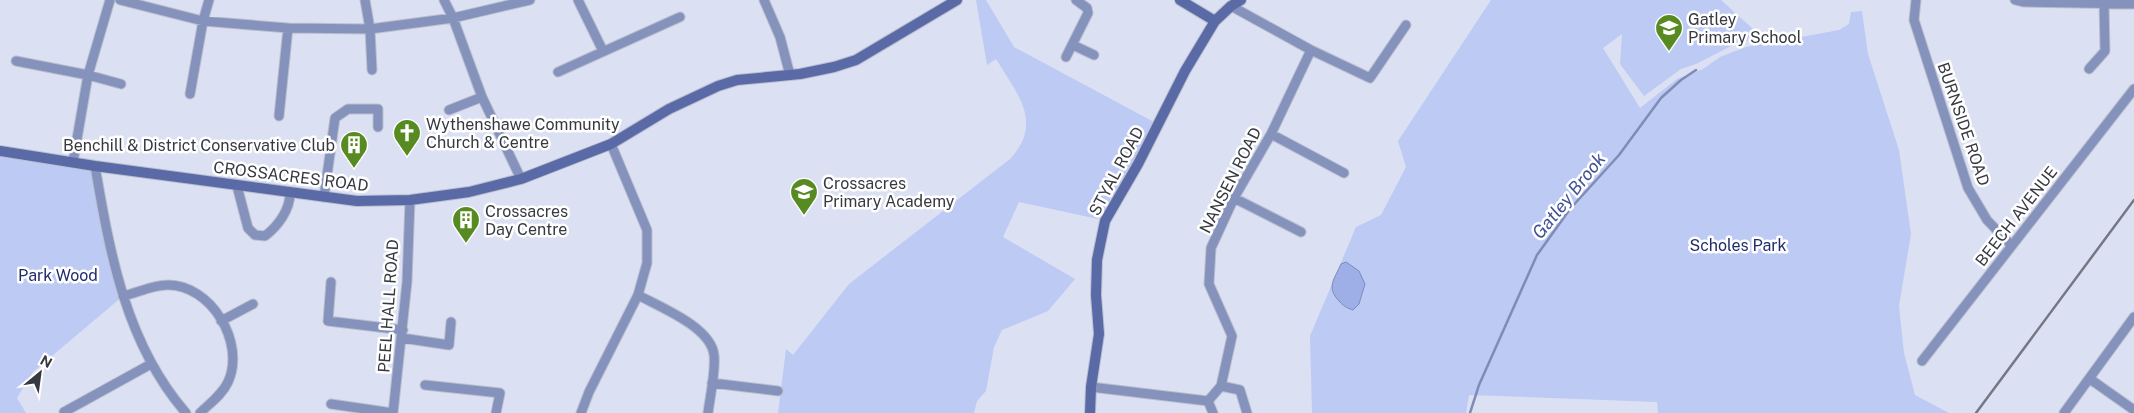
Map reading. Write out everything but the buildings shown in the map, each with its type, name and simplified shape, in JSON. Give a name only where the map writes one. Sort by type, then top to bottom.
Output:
[{"type":"street","points":[[73,162],[88,75],[110,0]]},
{"type":"street","points":[[120,0],[203,21],[288,28],[370,29],[453,18],[530,0]]},
{"type":"street","points":[[190,94],[203,21],[209,0]]},
{"type":"street","points":[[365,0],[370,29],[372,70]]},
{"type":"street","points":[[444,0],[453,18],[482,97],[521,179]]},
{"type":"street","points":[[578,0],[603,52]]},
{"type":"street","points":[[764,0],[780,37],[790,75]]},
{"type":"street","name":"CROSSACRES ROAD","points":[[0,150],[95,166],[362,202],[410,200],[482,190],[521,179],[611,144],[669,109],[718,86],[738,80],[790,75],[834,67],[856,60],[957,0]]},
{"type":"street","points":[[1066,57],[1088,14],[1086,8],[1076,0]]},
{"type":"street","points":[[1180,0],[1215,20]]},
{"type":"street","name":"STYAL ROAD","points":[[1090,413],[1091,386],[1099,334],[1096,295],[1097,260],[1105,221],[1138,164],[1185,71],[1215,20],[1241,0]]},
{"type":"street","name":"BURNSIDE ROAD","points":[[1916,0],[1914,20],[1968,188],[1987,220],[2011,245]]},
{"type":"street","points":[[2020,1],[2134,4]]},
{"type":"street","points":[[2089,69],[2105,51],[2104,3]]},
{"type":"street","points":[[1231,6],[1311,50],[1370,78],[1406,25]]},
{"type":"street","points":[[558,72],[680,17]]},
{"type":"street","points":[[279,116],[288,28]]},
{"type":"street","points":[[1073,45],[1094,56]]},
{"type":"street","name":"NANSEN ROAD","points":[[1222,386],[1232,336],[1209,284],[1212,248],[1234,198],[1270,134],[1311,50]]},
{"type":"street","points":[[16,61],[88,75],[121,84]]},
{"type":"street","name":"BEECH AVENUE","points":[[1922,361],[2134,89]]},
{"type":"street","points":[[449,110],[482,97]]},
{"type":"street","points":[[324,197],[335,118],[348,109],[378,109],[378,128]]},
{"type":"street","points":[[1270,134],[1344,173]]},
{"type":"street","points":[[581,413],[589,392],[638,295],[646,263],[647,230],[611,144]]},
{"type":"street","points":[[95,166],[106,227],[122,296],[135,331],[151,364],[186,413]]},
{"type":"street","points":[[237,186],[248,228],[255,235],[264,236],[272,231],[290,204],[290,193]]},
{"type":"street","points":[[1234,198],[1301,232]]},
{"type":"street","name":"PEEL HALL ROAD","points":[[393,413],[403,334],[410,200]]},
{"type":"street","points":[[331,282],[328,321],[403,334],[449,345],[451,322]]},
{"type":"street","points":[[122,296],[166,284],[184,287],[200,295],[212,306],[222,321],[232,347],[232,370],[224,391],[200,413]]},
{"type":"street","points":[[638,295],[698,329],[708,340],[714,355],[708,413]]},
{"type":"street","points":[[222,321],[253,304]]},
{"type":"street","points":[[2064,413],[2134,317]]},
{"type":"street","points":[[64,412],[151,364]]},
{"type":"street","points":[[2090,379],[2134,410]]},
{"type":"street","points":[[712,382],[778,391]]},
{"type":"street","points":[[425,384],[500,393],[496,413]]},
{"type":"street","points":[[1091,386],[1208,401]]},
{"type":"street","points":[[1208,401],[1222,386],[1240,390],[1246,413]]},
{"type":"street","points":[[1208,401],[1213,413]]},
{"type":"street","points":[[331,404],[393,413]]},
{"type":"green space","points":[[976,0],[986,0],[1014,47],[1154,122],[1126,175],[1098,219],[1019,202],[1003,237],[1075,279],[1048,311],[1002,330],[994,347],[986,391],[977,401],[974,413],[778,413],[786,349],[793,355],[849,284],[1010,159],[1020,146],[1025,133],[1026,120],[1024,108],[1019,96],[996,59],[987,65]]},
{"type":"green space","name":"Scholes Park","points":[[1491,0],[1721,0],[1763,38],[1737,43],[1696,64],[1681,69],[1644,96],[1620,64],[1622,34],[1603,48],[1640,108],[1677,79],[1703,69],[1720,57],[1746,47],[1839,30],[1849,24],[1851,12],[1862,11],[1868,54],[1899,150],[1911,234],[1899,306],[1904,353],[1915,395],[1949,413],[1658,413],[1657,402],[1469,395],[1466,413],[1312,413],[1310,336],[1356,227],[1381,215],[1406,167],[1398,141]]},
{"type":"green space","name":"Park Wood","points":[[0,153],[95,166],[123,296],[33,372],[17,398],[26,413],[0,413]]},
{"type":"shaded area","points":[[1346,262],[1359,271],[1365,284],[1359,304],[1353,310],[1341,303],[1335,296],[1332,287],[1341,264]]},
{"type":"waterway","name":"Gatley Brook","points":[[1470,413],[1479,385],[1537,255],[1570,209],[1619,155],[1661,98],[1681,80],[1696,70]]},
{"type":"railway","points":[[1976,413],[2134,200]]},
{"type":"place","name":"Gatley Primary School","points":[[1669,52]]},
{"type":"place","name":"Wythenshawe Community Church & Centre","points":[[407,157]]},
{"type":"place","name":"Benchill & District Conservative Club","points":[[354,169]]},
{"type":"place","name":"Crossacres Primary Academy","points":[[804,216]]},
{"type":"place","name":"Crossacres Day Centre","points":[[466,244]]}]
